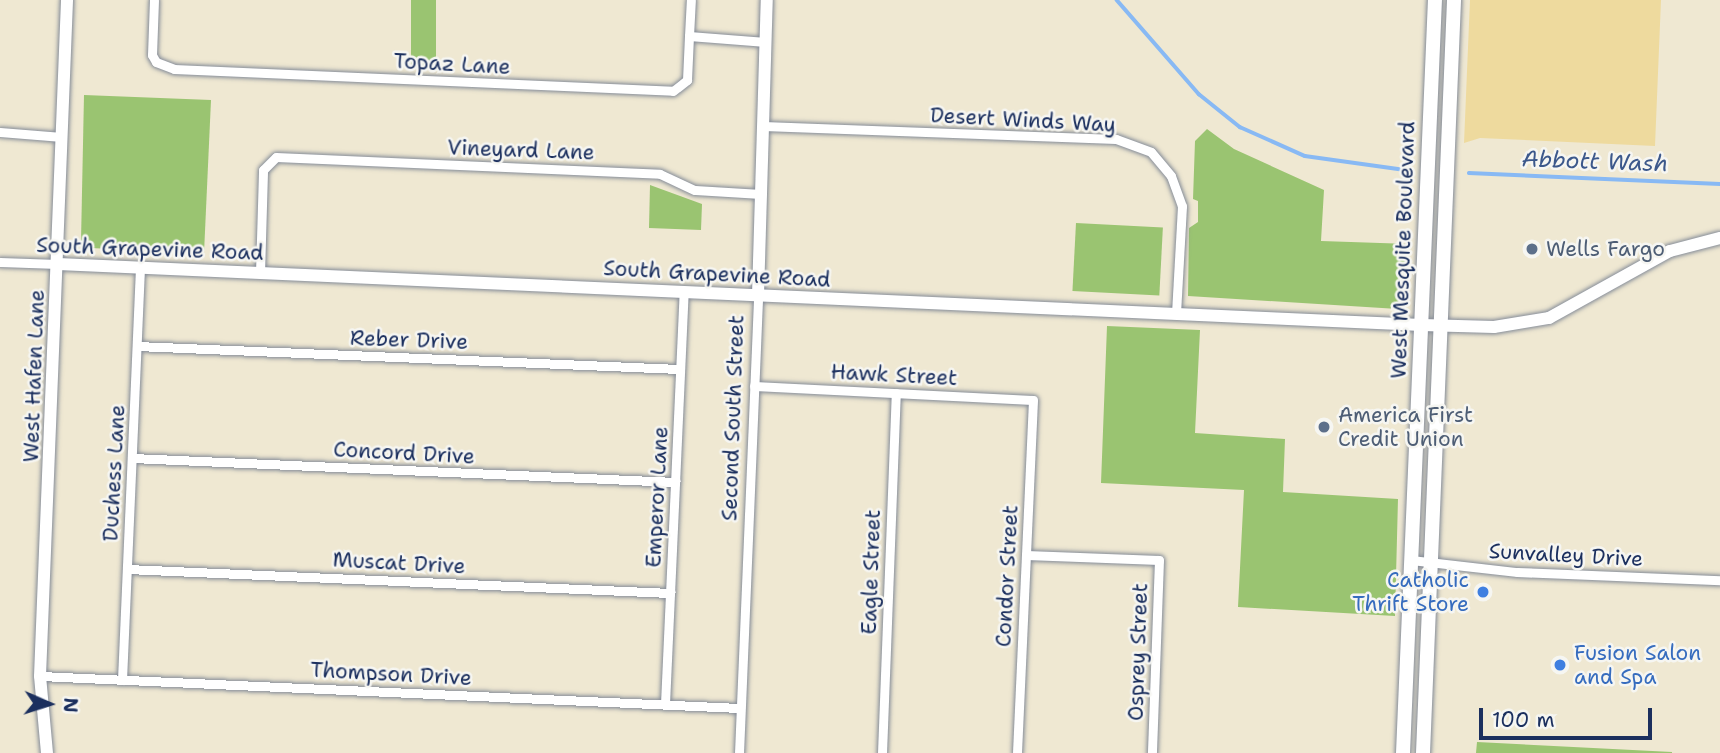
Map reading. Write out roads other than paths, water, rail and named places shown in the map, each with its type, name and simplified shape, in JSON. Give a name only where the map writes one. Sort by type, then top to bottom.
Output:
[{"type":"main road","name":"West Mesquite Boulevard","points":[[1423,753],[1431,561],[1435,0]]},
{"type":"main road","name":"West Mesquite Boulevard","points":[[1402,753],[1411,560],[1432,325],[1454,0]]},
{"type":"main road","points":[[1407,674],[1426,675]]},
{"type":"street","name":"West Hafen Lane","points":[[47,753],[40,676],[67,0]]},
{"type":"street","name":"Topaz Lane","points":[[154,0],[152,55],[156,62],[174,69],[673,91],[687,80],[689,36]]},
{"type":"street","points":[[691,0],[689,36],[766,42]]},
{"type":"street","name":"Second South Street","points":[[739,753],[767,0]]},
{"type":"street","name":"Desert Winds Way","points":[[763,126],[1116,139],[1151,152],[1171,176],[1182,206],[1176,314]]},
{"type":"street","points":[[0,132],[62,137]]},
{"type":"street","name":"Vineyard Lane","points":[[260,272],[263,170],[276,157],[660,174],[695,190],[761,194]]},
{"type":"street","name":"South Grapevine Road","points":[[0,262],[1432,325],[1520,325],[1549,318],[1670,251],[1720,239]]},
{"type":"street","name":"Duchess Lane","points":[[122,680],[140,268]]},
{"type":"street","name":"Emperor Lane","points":[[665,705],[684,292]]},
{"type":"street","name":"Reber Drive","points":[[137,346],[680,369]]},
{"type":"street","name":"Hawk Street","points":[[754,386],[1033,400]]},
{"type":"street","name":"Eagle Street","points":[[882,753],[896,393]]},
{"type":"street","name":"Condor Street","points":[[1017,753],[1033,400]]},
{"type":"street","name":"Concord Drive","points":[[132,458],[675,482]]},
{"type":"street","name":"Osprey Street","points":[[1026,555],[1159,560],[1152,753]]},
{"type":"street","name":"Sunvalley Drive","points":[[1411,560],[1517,572],[1720,580]]},
{"type":"street","name":"Muscat Drive","points":[[127,569],[670,593]]},
{"type":"street","name":"Thompson Drive","points":[[40,676],[740,708]]},
{"type":"waterway","name":"Abbott Wash","points":[[1117,0],[1199,94],[1240,127],[1305,156],[1412,171]]},
{"type":"waterway","name":"Abbott Wash","points":[[1469,173],[1720,184]]},
{"type":"place","name":"Wells Fargo","points":[[1532,249]]},
{"type":"place","name":"America First Credit Union","points":[[1324,427]]},
{"type":"place","name":"Catholic Thrift Store","points":[[1483,592]]},
{"type":"place","name":"Fusion Salon and Spa","points":[[1560,665]]}]
